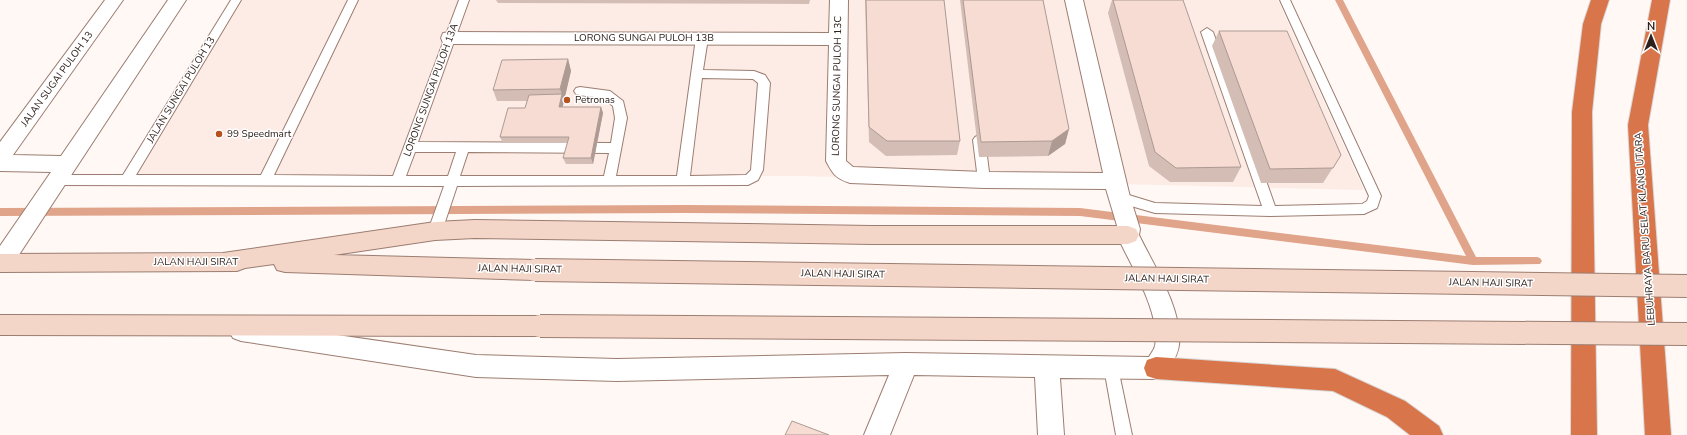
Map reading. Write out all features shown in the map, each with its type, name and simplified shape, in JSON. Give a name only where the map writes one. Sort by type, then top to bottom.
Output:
[{"type":"highway","points":[[1584,435],[1582,112],[1592,24],[1600,0]]},
{"type":"highway","name":"LEBUHRAYA BARU SELAT KLANG UTARA","points":[[1658,435],[1638,125],[1661,0]]},
{"type":"highway","points":[[1156,368],[1335,380],[1396,409],[1430,435]]},
{"type":"main road","points":[[223,262],[437,225],[509,228],[872,235],[1129,232]]},
{"type":"main road","name":"JALAN HAJI SIRAT","points":[[0,263],[223,262],[534,270],[1687,286]]},
{"type":"main road","points":[[0,325],[540,326],[1687,334]]},
{"type":"street","name":"JALAN SUGAI PULOH 13","points":[[0,158],[114,0]]},
{"type":"street","points":[[0,263],[177,0]]},
{"type":"street","name":"LORONG SUNGAI PULOH 13C","points":[[839,0],[836,161],[841,170],[850,175],[984,180]]},
{"type":"street","points":[[200,325],[476,366],[618,370],[906,364],[1156,368],[1167,346],[1165,318],[1129,232],[1074,0]]},
{"type":"street","name":"LORONG SUNGAI PULOH 13B","points":[[450,38],[838,39]]},
{"type":"street","points":[[0,164],[57,179]]},
{"type":"street","points":[[984,180],[1119,194]]},
{"type":"street","points":[[877,435],[906,364]]},
{"type":"street","points":[[1047,367],[1051,435]]},
{"type":"lane","name":"JALAN SUNGAI PULOH 13","points":[[127,179],[236,0]]},
{"type":"lane","points":[[266,179],[353,0]]},
{"type":"lane","name":"LORONG SUNGAI PULOH 13A","points":[[398,180],[464,0]]},
{"type":"lane","points":[[1119,194],[1155,208],[1270,211],[1364,209],[1372,204],[1375,196],[1285,0]]},
{"type":"lane","points":[[1207,32],[1270,211]]},
{"type":"lane","points":[[682,181],[702,38]]},
{"type":"lane","points":[[57,179],[682,181],[748,180],[754,177],[757,170],[764,83],[760,78],[754,75],[698,74]]},
{"type":"lane","points":[[580,91],[606,94],[619,104],[621,118],[609,181]]},
{"type":"lane","points":[[977,125],[984,180]]},
{"type":"lane","points":[[410,147],[616,148]]},
{"type":"lane","points":[[437,225],[454,180],[464,147]]},
{"type":"lane","points":[[1111,368],[1124,435]]},
{"type":"shaded area","points":[[241,0],[1278,0],[1364,190],[799,176],[137,174]]},
{"type":"building","points":[[866,0],[944,0],[960,141],[887,141],[869,127]]},
{"type":"building","points":[[963,0],[1043,0],[1069,129],[1052,141],[981,142]]},
{"type":"building","points":[[1113,0],[1183,0],[1241,167],[1176,168],[1155,152]]},
{"type":"building","points":[[1219,31],[1287,31],[1341,155],[1333,168],[1270,169]]},
{"type":"building","points":[[568,59],[560,89],[493,90],[502,60]]},
{"type":"building","points":[[562,94],[559,107],[601,107],[591,158],[563,158],[569,137],[500,137],[508,108],[525,108],[529,95]]},
{"type":"building","points":[[792,421],[829,435],[785,435]]},
{"type":"waterway","points":[[1339,0],[1473,261]]},
{"type":"waterway","points":[[0,212],[685,209],[1080,212],[1473,261]]},
{"type":"waterway","points":[[1473,261],[1537,261]]},
{"type":"place","name":"Petronas","points":[[567,100]]},
{"type":"place","name":"99 Speedmart","points":[[219,134]]}]
